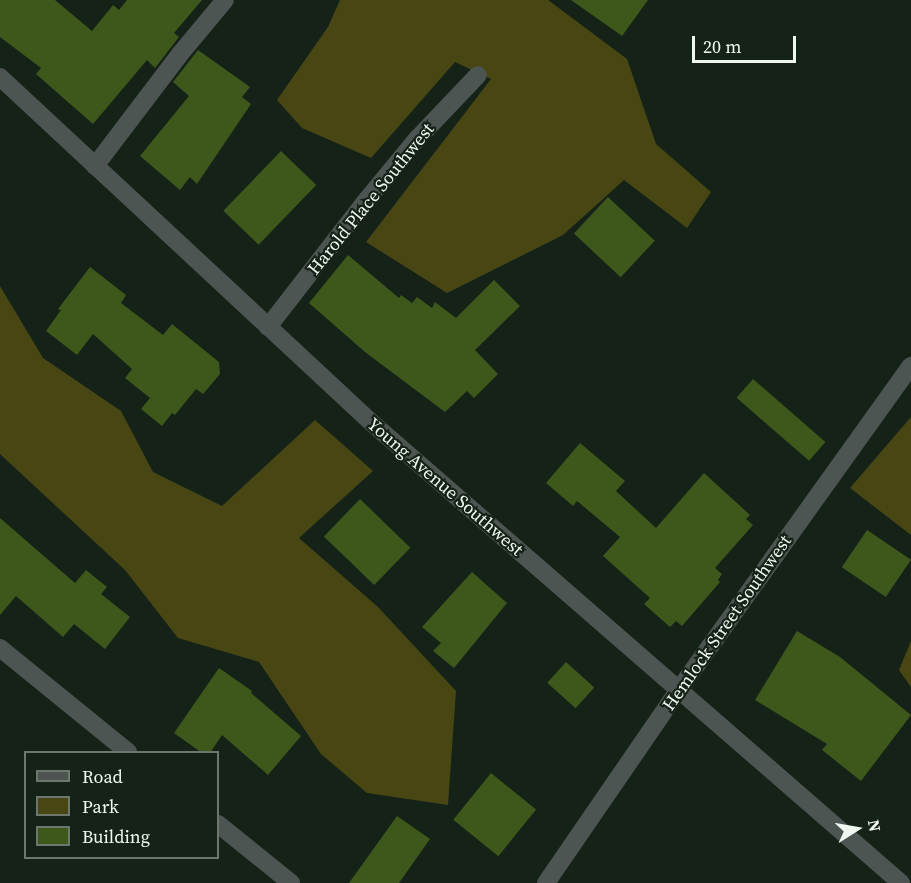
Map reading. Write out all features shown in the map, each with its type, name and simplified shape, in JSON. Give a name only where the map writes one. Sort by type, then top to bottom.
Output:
[{"type":"street","points":[[95,166],[180,54],[225,0]]},
{"type":"street","name":"Harold Place Southwest","points":[[268,327],[365,201],[417,140],[478,75]]},
{"type":"street","name":"Young Avenue Southwest","points":[[0,77],[372,423],[901,883]]},
{"type":"street","name":"Hemlock Street Southwest","points":[[546,883],[678,691],[911,366]]},
{"type":"street","points":[[0,648],[126,751]]},
{"type":"street","points":[[219,825],[291,883]]},
{"type":"green space","points":[[340,0],[548,0],[627,59],[656,144],[711,192],[687,228],[624,180],[563,235],[447,293],[366,242],[491,79],[455,62],[371,158],[302,128],[277,100],[328,27]]},
{"type":"green space","points":[[0,286],[43,358],[121,411],[153,472],[222,506],[315,420],[373,471],[299,538],[378,607],[456,691],[448,805],[367,793],[321,754],[259,662],[178,638],[125,570],[0,454]]},
{"type":"green space","points":[[911,417],[911,535],[850,488]]},
{"type":"green space","points":[[911,641],[911,687],[899,670]]},
{"type":"building","points":[[0,0],[55,0],[92,31],[113,5],[119,10],[127,0],[202,0],[174,33],[179,37],[155,68],[147,60],[93,124],[36,74],[41,68],[0,37]]},
{"type":"building","points":[[571,0],[648,0],[622,36]]},
{"type":"building","points":[[198,50],[250,87],[242,97],[251,104],[197,184],[190,177],[180,190],[140,156],[189,96],[173,82]]},
{"type":"building","points":[[281,151],[316,185],[259,245],[223,211]]},
{"type":"building","points":[[608,197],[655,241],[621,277],[574,234]]},
{"type":"building","points":[[348,255],[399,298],[401,295],[412,303],[417,297],[432,308],[435,302],[456,318],[494,280],[520,306],[475,350],[498,374],[474,398],[467,391],[445,412],[365,352],[309,303]]},
{"type":"building","points":[[90,267],[126,295],[121,303],[163,335],[172,324],[219,362],[220,374],[203,394],[196,389],[175,415],[172,413],[162,426],[141,409],[150,398],[125,378],[132,369],[93,334],[77,355],[46,331],[61,310],[58,309]]},
{"type":"building","points":[[753,379],[825,442],[809,461],[737,398]]},
{"type":"building","points":[[580,443],[625,481],[616,491],[656,528],[704,473],[750,515],[746,519],[753,525],[715,568],[722,574],[718,580],[720,582],[682,626],[676,621],[670,627],[644,604],[650,598],[603,556],[620,537],[577,501],[573,506],[546,483]]},
{"type":"building","points":[[360,499],[410,548],[374,585],[324,536]]},
{"type":"building","points":[[0,518],[75,583],[86,570],[107,587],[101,594],[130,617],[105,649],[74,624],[63,637],[16,596],[0,615]]},
{"type":"building","points":[[867,530],[911,560],[886,597],[842,567]]},
{"type":"building","points":[[472,572],[507,603],[454,668],[433,651],[441,643],[422,627]]},
{"type":"building","points":[[797,631],[840,657],[911,715],[861,781],[822,750],[827,744],[755,700]]},
{"type":"building","points":[[566,662],[594,687],[576,708],[547,683]]},
{"type":"building","points":[[219,668],[252,691],[251,693],[301,736],[268,775],[222,735],[211,751],[199,751],[174,733]]},
{"type":"building","points":[[491,773],[536,810],[498,856],[453,820]]},
{"type":"building","points":[[397,816],[430,839],[399,883],[349,883]]}]
